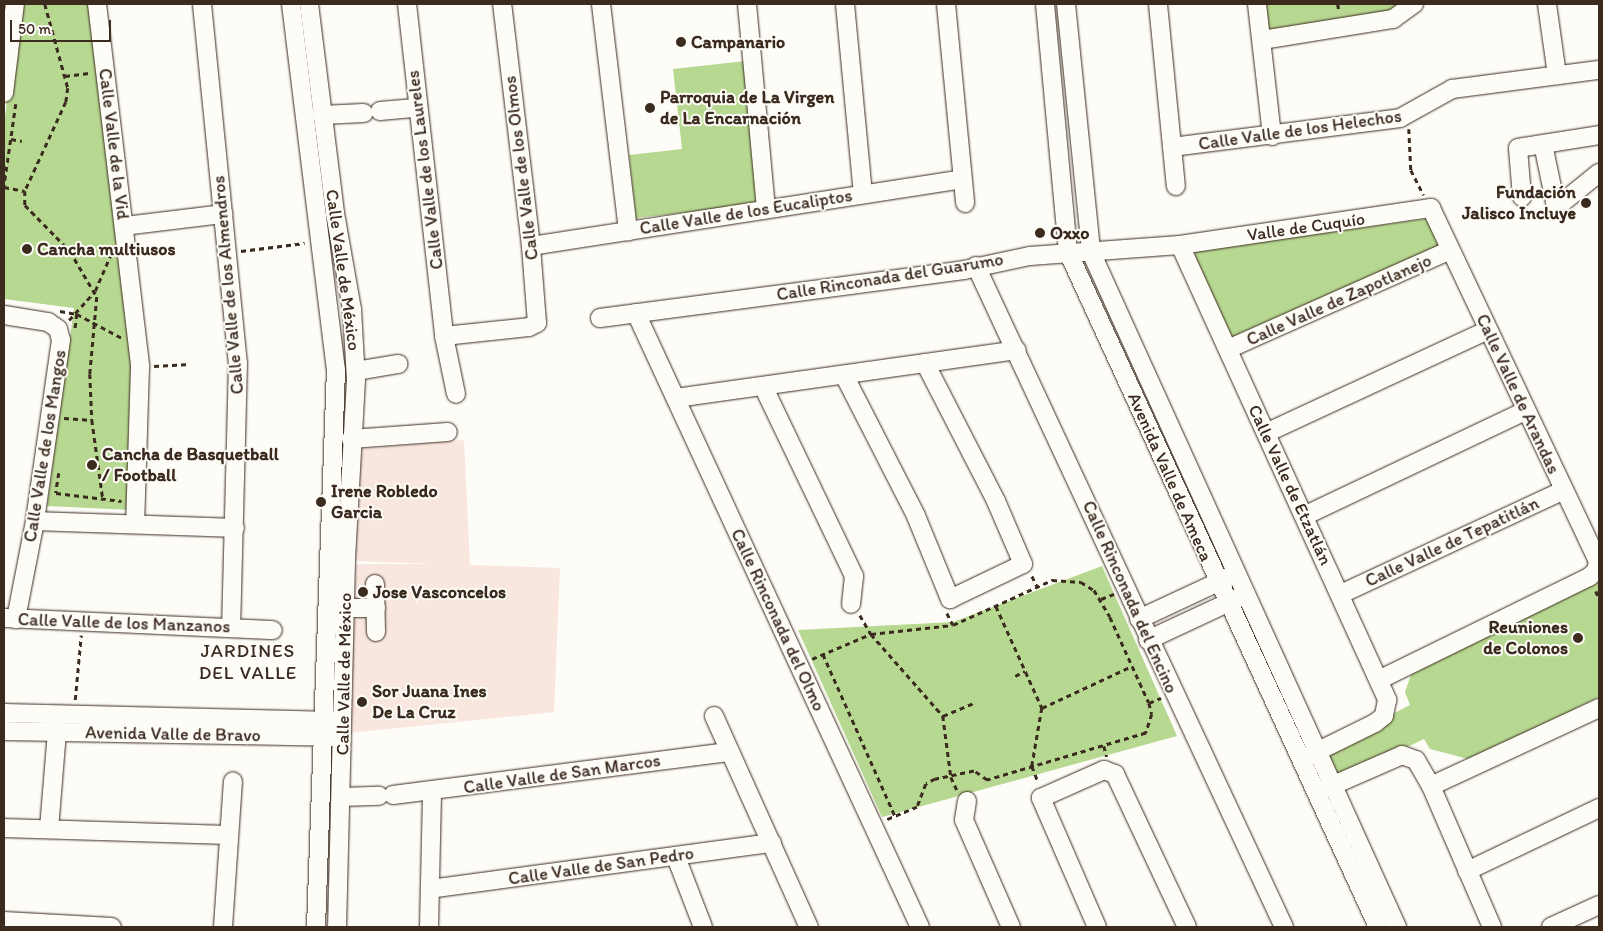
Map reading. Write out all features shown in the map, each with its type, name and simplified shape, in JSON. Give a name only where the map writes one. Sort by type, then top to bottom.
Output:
[{"type":"street","points":[[4,92],[15,4]]},
{"type":"street","name":"Calle Valle de la Vid","points":[[96,4],[140,367],[135,523]]},
{"type":"street","name":"Calle Valle de los Almendros","points":[[202,4],[227,253],[238,387],[231,627]]},
{"type":"street","name":"Calle Valle de México","points":[[291,4],[336,369],[316,927]]},
{"type":"street","name":"Calle Valle de México","points":[[309,4],[335,213],[352,309],[356,370],[351,439],[345,608],[342,796],[337,927]]},
{"type":"street","name":"Calle Valle de los Laureles","points":[[407,4],[416,108],[444,336],[456,394]]},
{"type":"street","name":"Calle Valle de los Olmos","points":[[444,336],[529,327],[537,323],[538,313],[531,246],[502,4]]},
{"type":"street","points":[[601,4],[628,230]]},
{"type":"street","points":[[747,4],[766,209]]},
{"type":"street","points":[[845,4],[863,194]]},
{"type":"street","points":[[946,4],[965,203]]},
{"type":"street","name":"Avenida Valle de Ameca","points":[[1045,4],[1068,252],[1227,603],[1378,927]]},
{"type":"street","name":"Avenida Valle de Ameca","points":[[1066,4],[1091,252],[1234,574],[1397,927]]},
{"type":"street","points":[[1158,4],[1176,186]]},
{"type":"street","points":[[1257,4],[1272,136]]},
{"type":"street","points":[[1262,40],[1393,20],[1414,4]]},
{"type":"street","points":[[1546,4],[1557,75]]},
{"type":"street","name":"Calle Valle de los Helechos","points":[[1172,147],[1272,136],[1408,115],[1452,89],[1599,70]]},
{"type":"street","points":[[322,115],[416,108]]},
{"type":"street","points":[[1522,197],[1518,148],[1599,135]]},
{"type":"street","points":[[1544,144],[1555,202],[1563,202],[1599,173]]},
{"type":"street","name":"Calle Valle de los Eucaliptos","points":[[531,246],[962,179]]},
{"type":"street","name":"Valle de Cuquío","points":[[1180,245],[1431,208]]},
{"type":"street","name":"Calle Valle de Arandas","points":[[1379,680],[1589,577],[1596,571],[1598,562],[1525,411],[1431,208]]},
{"type":"street","points":[[316,215],[335,213]]},
{"type":"street","points":[[124,226],[223,214]]},
{"type":"street","name":"Calle Rinconada del Guarumo","points":[[600,318],[1068,252],[1180,245]]},
{"type":"street","name":"Calle Valle de Etzatlán","points":[[1180,245],[1341,594],[1387,700],[1384,716],[1375,723],[1316,752]]},
{"type":"street","name":"Calle Valle de Zapotlanejo","points":[[1228,349],[1450,250]]},
{"type":"street","name":"Calle Rinconada del Encino","points":[[976,266],[1017,350],[1148,640],[1284,927]]},
{"type":"street","name":"Calle Rinconada del Olmo","points":[[636,313],[920,927]]},
{"type":"street","name":"Calle Valle de los Mangos","points":[[4,314],[48,322],[66,331],[61,340],[59,421],[10,618]]},
{"type":"street","points":[[1266,433],[1488,330]]},
{"type":"street","points":[[676,398],[1017,350]]},
{"type":"street","points":[[844,375],[916,516],[950,599],[1022,564],[996,501],[925,363]]},
{"type":"street","points":[[356,370],[398,364]]},
{"type":"street","points":[[762,386],[854,576],[851,604]]},
{"type":"street","points":[[1304,516],[1525,411]]},
{"type":"street","points":[[351,439],[448,432]]},
{"type":"street","name":"Calle Valle de Tepatitlán","points":[[1341,594],[1564,490]]},
{"type":"street","points":[[34,521],[135,523],[235,528]]},
{"type":"street","points":[[1139,620],[1234,574]]},
{"type":"street","points":[[375,584],[376,632]]},
{"type":"street","points":[[1148,640],[1244,596]]},
{"type":"street","points":[[345,608],[376,608]]},
{"type":"street","name":"Calle Valle de los Manzanos","points":[[10,618],[273,630]]},
{"type":"street","points":[[1431,786],[1599,708]]},
{"type":"street","name":"Avenida Valle de Bravo","points":[[4,713],[323,720],[342,729]]},
{"type":"street","points":[[714,716],[809,927]]},
{"type":"street","name":"Avenida Valle de Bravo","points":[[4,731],[322,738],[342,729]]},
{"type":"street","points":[[49,829],[57,732]]},
{"type":"street","name":"Calle Valle de San Marcos","points":[[342,796],[432,792],[730,752]]},
{"type":"street","points":[[1300,760],[1316,752]]},
{"type":"street","points":[[1315,793],[1402,755],[1416,760],[1431,786],[1466,871],[1492,927]]},
{"type":"street","points":[[1096,927],[1042,803],[1044,795],[1104,770],[1115,774],[1187,927]]},
{"type":"street","points":[[223,927],[233,781]]},
{"type":"street","points":[[429,927],[432,792]]},
{"type":"street","points":[[967,801],[964,820],[1011,927]]},
{"type":"street","points":[[1466,871],[1599,808]]},
{"type":"street","points":[[4,828],[228,835]]},
{"type":"street","name":"Calle Valle de San Pedro","points":[[430,889],[772,843]]},
{"type":"street","points":[[676,857],[703,927]]},
{"type":"street","points":[[1551,927],[1599,905]]},
{"type":"street","points":[[4,921],[112,927]]},
{"type":"path","points":[[45,4],[68,88],[66,102],[25,191],[25,205],[70,251],[94,290],[96,324],[90,374],[92,420],[103,499]]},
{"type":"path","points":[[65,76],[98,72]]},
{"type":"path","points":[[1408,115],[1411,170],[1431,208]]},
{"type":"path","points":[[11,139],[22,140]]},
{"type":"path","points":[[4,187],[25,191]]},
{"type":"path","points":[[227,253],[319,242]]},
{"type":"path","points":[[66,331],[94,290],[114,247],[115,256]]},
{"type":"path","points":[[50,310],[77,314],[124,339],[123,330]]},
{"type":"path","points":[[66,331],[77,314]]},
{"type":"path","points":[[140,367],[190,364]]},
{"type":"path","points":[[59,421],[66,409]]},
{"type":"path","points":[[59,421],[92,420]]},
{"type":"path","points":[[60,464],[56,494],[126,501]]},
{"type":"path","points":[[799,664],[872,634],[953,625],[1052,580],[1081,582],[1101,599],[1132,666],[1152,714],[1146,733],[987,780],[974,771],[951,774],[926,784],[917,807],[873,826]]},
{"type":"path","points":[[851,604],[872,634],[943,716],[951,774],[957,791],[967,801]]},
{"type":"path","points":[[996,606],[1042,708],[1032,766],[1044,795]]},
{"type":"path","points":[[74,715],[82,621]]},
{"type":"path","points":[[823,654],[895,816]]},
{"type":"path","points":[[1042,708],[1132,666]]},
{"type":"path","points":[[1015,676],[1025,671]]},
{"type":"path","points":[[943,716],[973,702]]},
{"type":"shaded area","points":[[464,440],[470,565],[560,568],[554,712],[349,733],[356,564],[435,564],[356,561],[361,449]]},
{"type":"green space","points":[[19,4],[92,4],[133,366],[132,510],[47,506],[74,308],[4,299],[4,125]]},
{"type":"green space","points":[[1265,4],[1409,4],[1392,16],[1268,35]]},
{"type":"green space","points":[[746,61],[762,204],[636,218],[629,155],[682,149],[673,69]]},
{"type":"green space","points":[[1431,218],[1440,239],[1437,250],[1228,344],[1191,261],[1197,251]]},
{"type":"green space","points":[[1102,566],[1177,736],[882,817],[798,630],[953,622]]},
{"type":"green space","points":[[1599,578],[1599,697],[1472,760],[1430,749],[1424,739],[1338,780],[1323,750],[1410,705],[1405,692],[1416,660]]},
{"type":"place","name":"Campanario","points":[[681,42]]},
{"type":"place","name":"Parroquia de La Virgen de La Encarnación","points":[[650,108]]},
{"type":"place","name":"Fundación Jalisco Incluye","points":[[1586,203]]},
{"type":"place","name":"Oxxo","points":[[1040,233]]},
{"type":"place","name":"Cancha multiusos","points":[[27,249]]},
{"type":"place","name":"Cancha de Basquetball / Football","points":[[92,465]]},
{"type":"place","name":"Irene Robledo Garcia","points":[[321,502]]},
{"type":"place","name":"Jose Vasconcelos","points":[[363,592]]},
{"type":"place","name":"Reuniones de Colonos","points":[[1578,638]]},
{"type":"place","name":"Sor Juana Ines De La Cruz","points":[[362,702]]},
{"type":"district","name":"JARDINES DEL VALLE","points":[[248,662]]}]
